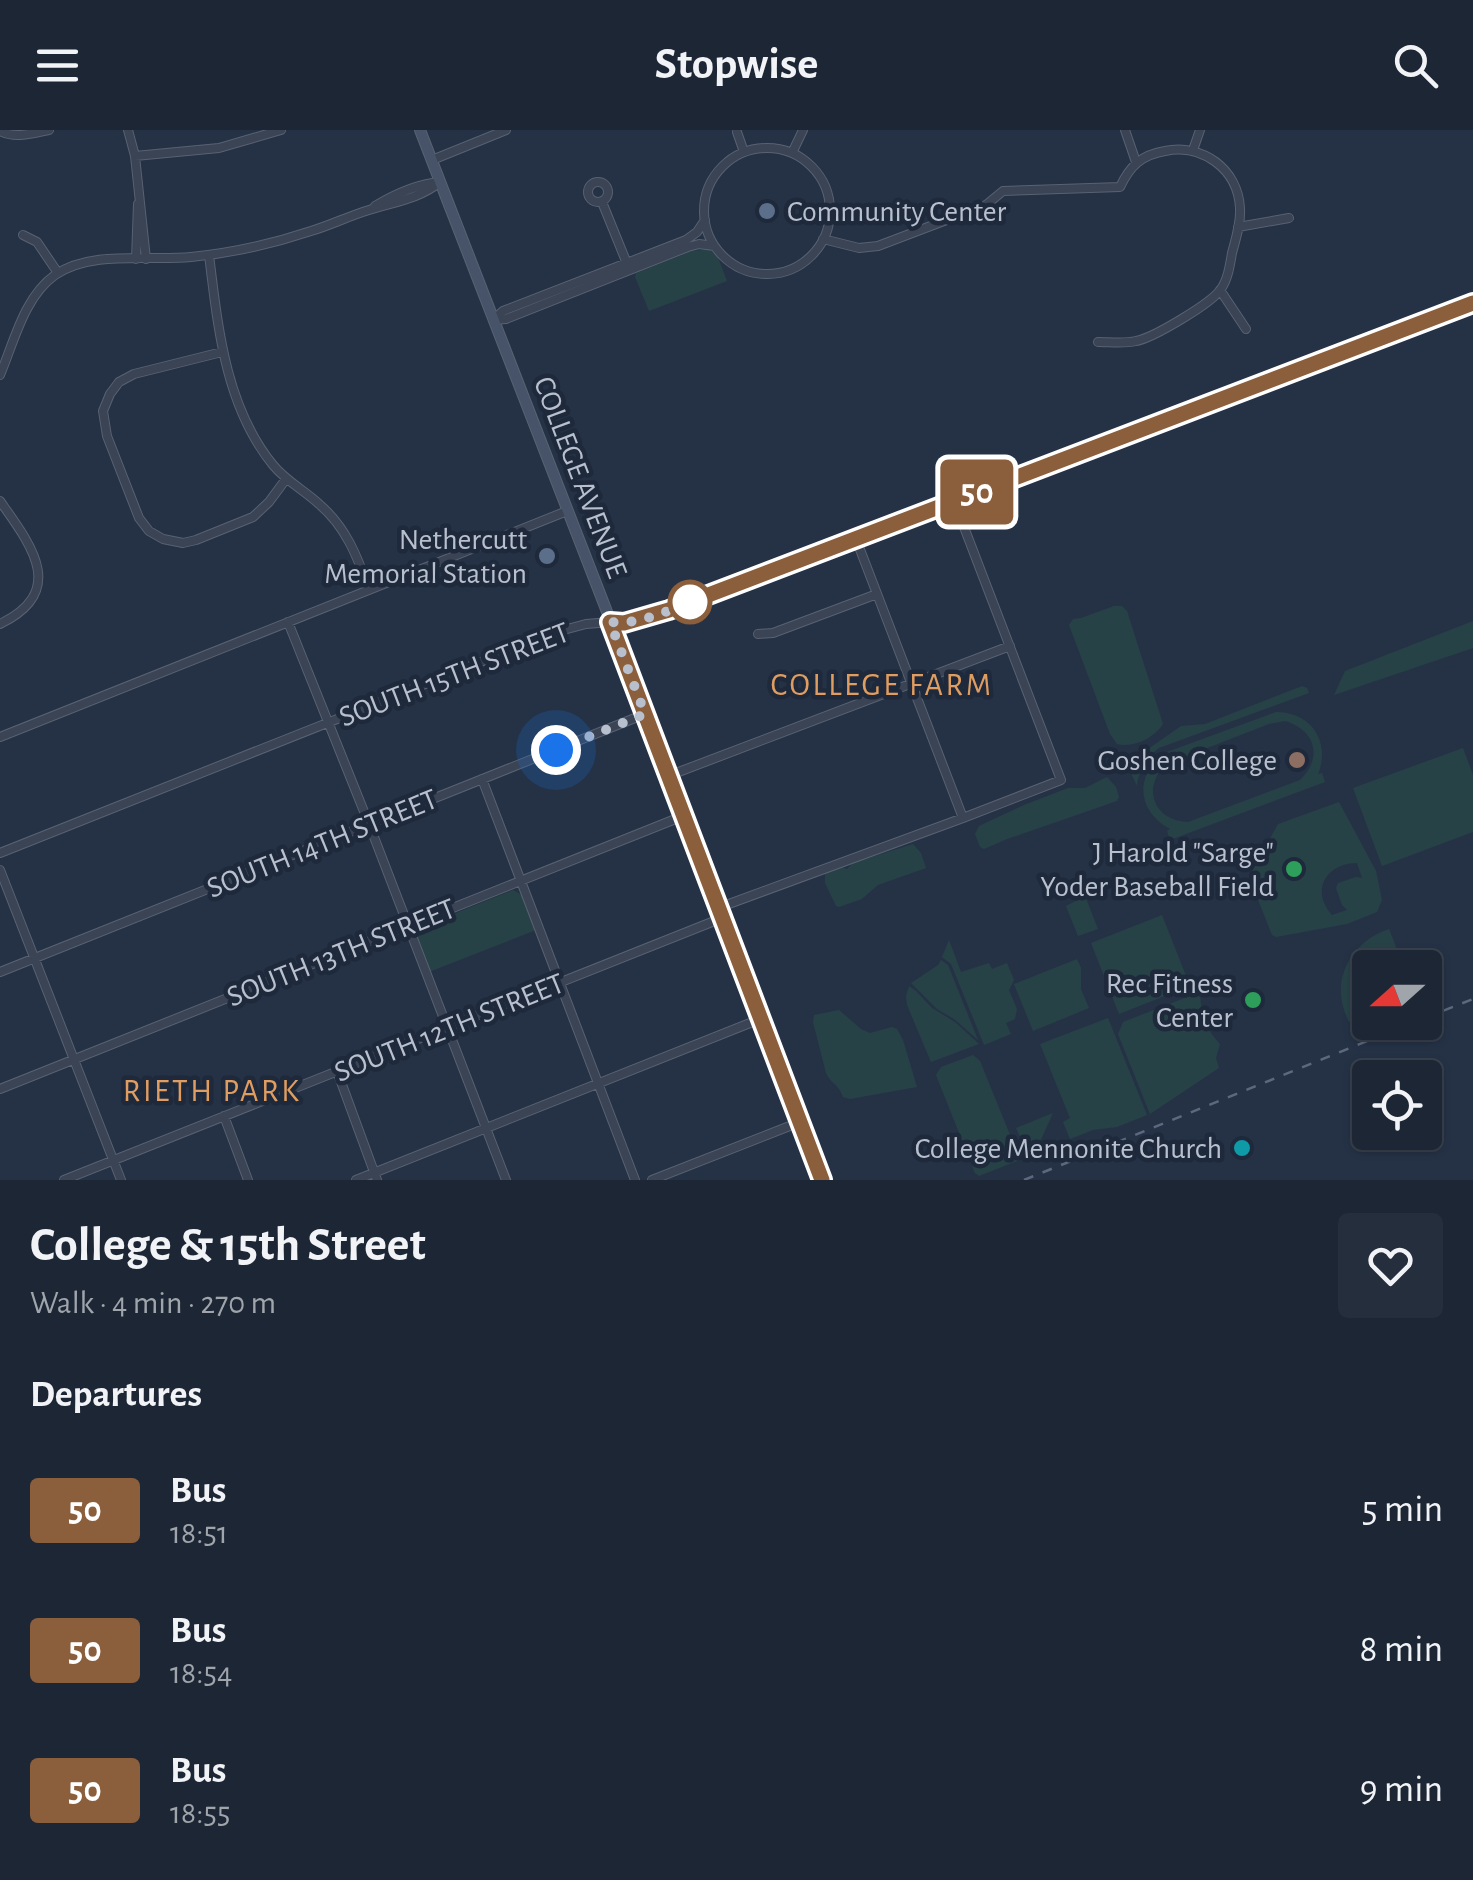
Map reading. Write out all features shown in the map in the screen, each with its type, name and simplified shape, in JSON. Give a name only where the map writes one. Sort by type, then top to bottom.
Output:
[{"type":"main road","name":"COLLEGE AVENUE","points":[[420,130],[822,1180]]},
{"type":"street","points":[[0,131],[7,135],[49,130]]},
{"type":"street","points":[[128,130],[139,194],[141,259]]},
{"type":"street","points":[[233,130],[236,144]]},
{"type":"street","points":[[135,156],[199,151],[281,130]]},
{"type":"street","points":[[432,160],[506,130]]},
{"type":"street","points":[[792,154],[803,130]]},
{"type":"street","points":[[1125,130],[1136,162]]},
{"type":"street","points":[[1193,150],[1200,130]]},
{"type":"street","points":[[737,132],[744,152]]},
{"type":"street","points":[[768,148],[792,154],[814,169],[828,194],[830,214],[824,239],[814,254],[800,264],[775,274],[740,268],[716,247],[705,220],[704,207],[711,183],[726,163],[744,152],[768,148]]},
{"type":"street","points":[[824,239],[859,248],[878,246],[986,205],[1003,190],[1120,188],[1136,162],[1165,150],[1193,150],[1218,163],[1231,178],[1240,204],[1238,228],[1220,290],[1150,336],[1136,341],[1098,342]]},
{"type":"street","points":[[0,375],[38,292],[58,273],[85,261],[209,255],[245,249],[296,236],[370,209],[425,183],[440,182]]},
{"type":"street","points":[[602,202],[628,267]]},
{"type":"street","points":[[1238,228],[1289,218]]},
{"type":"street","points":[[628,267],[690,238],[705,220]]},
{"type":"street","points":[[23,235],[37,242],[58,273]]},
{"type":"street","points":[[493,320],[503,311],[692,246],[716,247]]},
{"type":"street","points":[[209,255],[222,352],[251,431],[286,479],[316,500],[342,530],[369,588]]},
{"type":"street","points":[[1220,290],[1246,329]]},
{"type":"street","name":"SOUTH 15TH STREET","points":[[0,853],[556,632],[655,615],[1473,303]]},
{"type":"street","points":[[222,352],[134,374],[119,382],[110,394],[104,411],[107,436],[139,518],[149,531],[163,539],[183,543],[196,540],[253,516],[286,479]]},
{"type":"street","points":[[0,501],[26,538],[39,578],[26,608],[0,624]]},
{"type":"street","points":[[668,776],[1010,646],[954,501]]},
{"type":"street","points":[[0,737],[567,510]]},
{"type":"street","points":[[856,539],[962,818]]},
{"type":"street","points":[[758,634],[772,633],[876,594]]},
{"type":"street","points":[[288,622],[506,1180]]},
{"type":"street","name":"SOUTH 12TH STREET","points":[[64,1180],[560,982],[720,913],[1061,780],[1010,646]]},
{"type":"street","name":"SOUTH 14TH STREET","points":[[0,972],[645,714]]},
{"type":"street","points":[[482,779],[635,1180]]},
{"type":"street","name":"SOUTH 13TH STREET","points":[[0,1089],[683,816]]},
{"type":"street","points":[[0,870],[121,1180]]},
{"type":"street","points":[[356,1180],[376,1176],[760,1018]]},
{"type":"street","points":[[337,1071],[376,1176]]},
{"type":"street","points":[[224,1116],[248,1180]]},
{"type":"street","points":[[652,1180],[800,1122]]},
{"type":"green space","points":[[708,249],[717,255],[727,281],[649,311],[636,273],[692,251]]},
{"type":"green space","points":[[1114,606],[1127,611],[1163,724],[1149,738],[1130,745],[1117,744],[1110,734],[1069,625],[1073,619]]},
{"type":"green space","points":[[1473,621],[1473,648],[1334,695],[1345,671]]},
{"type":"green space","points":[[1302,686],[1309,693],[1159,748],[1144,764],[1137,786],[1128,767],[1131,761],[1181,726],[1205,724]]},
{"type":"green space","points":[[1276,712],[1288,713],[1308,723],[1320,740],[1318,774],[1322,773],[1325,782],[1170,840],[1170,829],[1151,812],[1143,792],[1149,770],[1167,752]],"holes":[[[1285,721],[1309,738],[1314,754],[1300,780],[1188,822],[1167,816],[1155,802],[1154,783],[1166,764],[1269,724]]]},
{"type":"green space","points":[[1463,748],[1473,775],[1473,832],[1382,866],[1353,788]]},
{"type":"green space","points":[[1107,777],[1116,787],[1117,801],[984,849],[980,847],[975,834],[979,826],[1068,788],[1085,788]]},
{"type":"green space","name":"J Harold \"Sarge\" Yoder Baseball Field","points":[[1339,802],[1376,871],[1382,900],[1377,912],[1347,924],[1272,935],[1249,877],[1278,824]],"holes":[[[1357,863],[1362,878],[1338,883],[1336,888],[1347,910],[1332,915],[1322,897],[1330,873]]]},
{"type":"green space","points":[[913,844],[926,868],[878,885],[862,899],[836,906],[825,883],[825,873],[847,869],[853,863]]},
{"type":"green space","points":[[513,890],[522,895],[536,930],[429,972],[417,939],[419,928]]},
{"type":"green space","points":[[1085,896],[1098,929],[1078,936],[1066,906]]},
{"type":"green space","points":[[1162,915],[1190,986],[1119,1014],[1091,943]]},
{"type":"green space","points":[[1389,929],[1397,950],[1357,950]]},
{"type":"green space","points":[[949,940],[961,972],[989,963],[992,969],[1007,963],[1014,980],[1009,990],[1017,1009],[1015,1019],[1006,1023],[1011,1034],[984,1045],[951,964],[942,957]]},
{"type":"green space","points":[[1352,956],[1349,1022],[1341,993]]},
{"type":"green space","points":[[1077,959],[1081,989],[1089,1008],[1033,1031],[1014,984]]},
{"type":"green space","points":[[941,960],[948,965],[978,1040],[911,983]]},
{"type":"green space","points":[[909,986],[979,1044],[931,1062],[907,1005]]},
{"type":"green space","points":[[1200,992],[1205,1020],[1220,1044],[1216,1058],[1219,1068],[1150,1114],[1118,1034],[1123,1022]]},
{"type":"green space","points":[[839,1010],[870,1033],[897,1029],[917,1087],[843,1097],[826,1073],[813,1022],[814,1015]]},
{"type":"green space","points":[[1108,1018],[1147,1115],[1070,1139],[1063,1122],[1070,1118],[1040,1044]]},
{"type":"green space","points":[[973,1055],[980,1061],[1019,1157],[979,1176],[936,1075],[941,1067]]},
{"type":"green space","points":[[1053,1113],[1033,1157],[1030,1158],[1016,1128]]},
{"type":"railway","points":[[1442,1011],[1473,999]]},
{"type":"railway","points":[[1024,1180],[1370,1040]]},
{"type":"bus line","name":"50","points":[[822,1180],[610,622],[624,623],[669,610],[1473,303]]},
{"type":"place","name":"Community Center","points":[[767,211]]},
{"type":"place","name":"Nethercutt Memorial Station","points":[[547,556]]},
{"type":"place","name":"Goshen College","points":[[1297,760]]},
{"type":"place","name":"J Harold \"Sarge\" Yoder Baseball Field","points":[[1294,869]]},
{"type":"place","name":"Rec Fitness Center","points":[[1253,1000]]},
{"type":"place","name":"College Mennonite Church","points":[[1242,1148]]},
{"type":"district","name":"COLLEGE FARM","points":[[882,684]]},
{"type":"district","name":"RIETH PARK","points":[[212,1090]]},
{"type":"route","points":[[556,750],[645,714],[610,622],[642,619],[690,602]]}]
